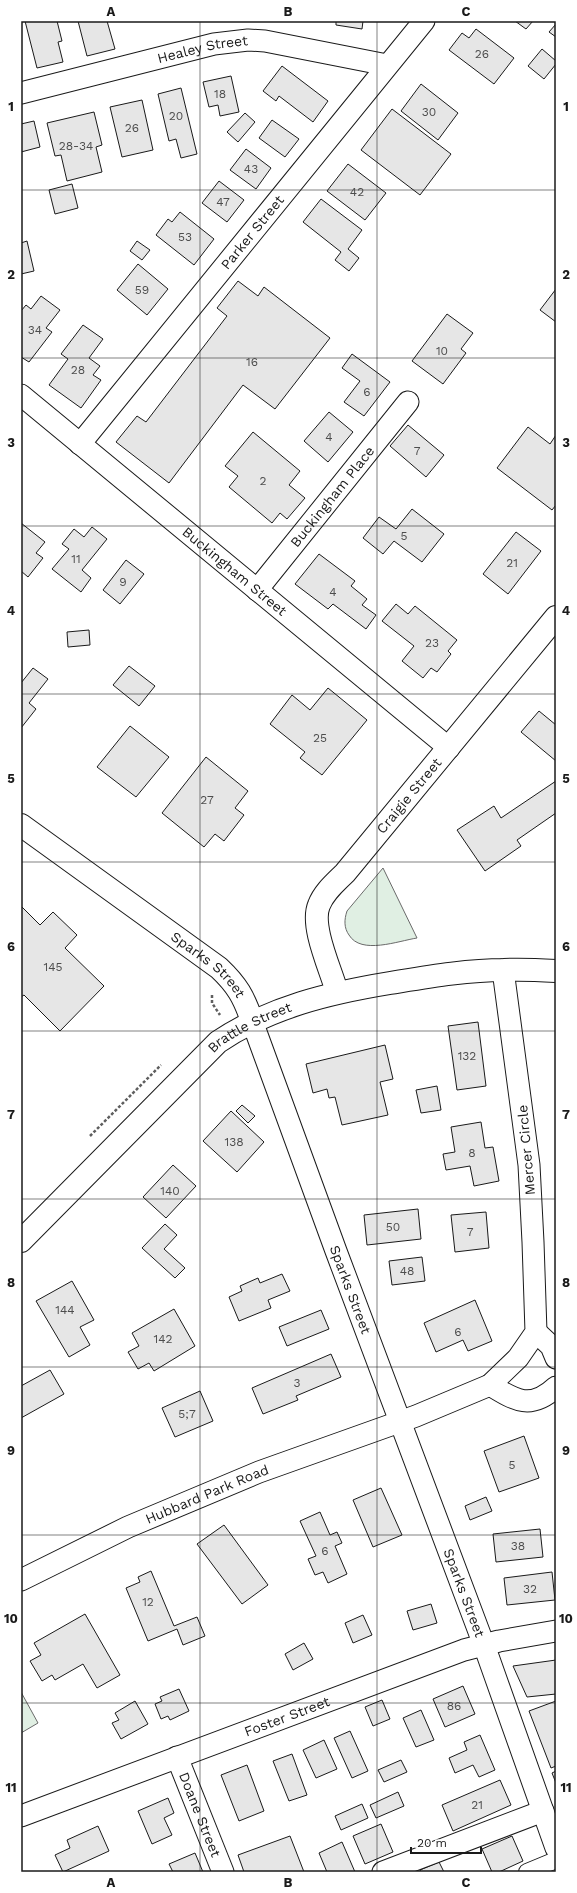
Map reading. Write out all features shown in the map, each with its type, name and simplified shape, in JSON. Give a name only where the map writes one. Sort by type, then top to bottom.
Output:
[{"type":"main road","name":"Craigie Street","points":[[337,992],[321,944],[317,916],[319,906],[324,896],[449,748],[556,617]]},
{"type":"main road","name":"Sparks Street","points":[[21,825],[219,968],[238,987],[252,1021]]},
{"type":"main road","name":"Brattle Street","points":[[21,1242],[218,1042],[252,1021],[297,1004],[337,992],[441,975],[503,970],[556,971]]},
{"type":"street","name":"Parker Street","points":[[80,444],[424,21]]},
{"type":"street","name":"Healey Street","points":[[21,93],[196,48],[248,40],[265,41],[387,65]]},
{"type":"street","name":"Buckingham Street","points":[[21,395],[449,748]]},
{"type":"street","name":"Buckingham Place","points":[[257,590],[408,402]]},
{"type":"street","name":"Mercer Circle","points":[[503,970],[529,1165],[536,1332]]},
{"type":"street","name":"Sparks Street","points":[[252,1021],[484,1645],[556,1848]]},
{"type":"street","points":[[400,1422],[490,1385],[518,1358],[536,1332],[551,1346],[556,1358]]},
{"type":"street","points":[[490,1385],[509,1397],[528,1402],[546,1396],[556,1387]]},
{"type":"street","name":"Hubbard Park Road","points":[[21,1580],[128,1527],[259,1472],[400,1422]]},
{"type":"street","name":"Foster Street","points":[[21,1816],[464,1650],[500,1641],[556,1632]]},
{"type":"street","name":"Doane Street","points":[[177,1757],[223,1872]]},
{"type":"street","points":[[383,1872],[543,1811]]},
{"type":"street","points":[[527,1872],[556,1860]]},
{"type":"green space","points":[[383,868],[417,938],[390,944],[371,946],[355,941],[349,935],[345,924],[346,914]]},
{"type":"green space","points":[[21,1692],[38,1723],[21,1733]]},
{"type":"building","points":[[25,21],[57,21],[62,41],[58,42],[63,62],[37,68]]},
{"type":"building","points":[[78,21],[107,21],[115,49],[87,56]]},
{"type":"building","points":[[336,21],[363,21],[362,29],[336,25]]},
{"type":"building","points":[[515,21],[533,21],[526,29]]},
{"type":"building","points":[[556,24],[556,37],[549,32]]},
{"type":"building","points":[[476,29],[514,58],[494,84],[449,50],[462,33],[469,38]]},
{"type":"building","points":[[542,49],[556,61],[556,64],[544,79],[528,66]]},
{"type":"building","points":[[282,66],[328,101],[313,122],[279,96],[276,101],[263,91]]},
{"type":"building","points":[[231,76],[239,112],[220,116],[218,105],[209,107],[203,82]]},
{"type":"building","points":[[421,84],[458,113],[438,140],[401,111]]},
{"type":"building","points":[[181,88],[197,154],[181,158],[176,139],[169,141],[158,94]]},
{"type":"building","points":[[142,100],[153,150],[122,157],[110,107]]},
{"type":"building","points":[[392,109],[451,154],[420,195],[361,150]]},
{"type":"building","points":[[94,112],[102,145],[96,147],[102,172],[67,181],[61,155],[55,156],[47,123]]},
{"type":"building","points":[[245,113],[255,122],[238,142],[227,132]]},
{"type":"building","points":[[272,120],[299,139],[285,157],[259,138]]},
{"type":"building","points":[[34,121],[40,147],[21,152],[21,124]]},
{"type":"building","points":[[246,149],[271,168],[256,189],[230,170]]},
{"type":"building","points":[[348,164],[386,193],[365,220],[327,191]]},
{"type":"building","points":[[219,181],[244,200],[227,222],[202,203]]},
{"type":"building","points":[[72,184],[78,208],[55,214],[49,190]]},
{"type":"building","points":[[321,199],[362,230],[348,249],[359,258],[349,271],[335,260],[341,252],[303,222]]},
{"type":"building","points":[[180,212],[214,239],[194,265],[156,235],[168,219],[172,222]]},
{"type":"building","points":[[27,241],[34,271],[21,274],[21,243]]},
{"type":"building","points":[[137,241],[150,250],[142,260],[130,251]]},
{"type":"building","points":[[138,264],[168,289],[147,315],[117,290]]},
{"type":"building","points":[[238,281],[258,296],[264,287],[330,338],[275,409],[243,385],[169,483],[116,442],[137,416],[146,422],[227,316],[217,308]]},
{"type":"building","points":[[556,289],[556,322],[540,310]]},
{"type":"building","points":[[41,296],[60,310],[46,328],[52,332],[29,362],[21,357],[21,311],[26,305],[31,309]]},
{"type":"building","points":[[447,314],[473,333],[461,349],[466,353],[443,384],[412,361]]},
{"type":"building","points":[[83,325],[103,339],[89,358],[100,366],[93,375],[101,380],[81,408],[49,385],[68,359],[61,354]]},
{"type":"building","points":[[352,354],[390,382],[364,416],[344,402],[360,381],[342,368]]},
{"type":"building","points":[[329,412],[353,432],[328,462],[304,441]]},
{"type":"building","points":[[408,425],[444,455],[426,477],[390,446]]},
{"type":"building","points":[[528,427],[550,444],[556,435],[556,505],[552,510],[497,468]]},
{"type":"building","points":[[253,432],[300,471],[289,485],[305,498],[287,519],[280,513],[272,523],[229,487],[238,476],[225,466]]},
{"type":"building","points":[[412,509],[444,534],[422,562],[394,541],[383,554],[363,538],[379,517],[396,529]]},
{"type":"building","points":[[21,523],[45,542],[36,553],[43,558],[28,577],[21,571]]},
{"type":"building","points":[[92,527],[107,539],[82,570],[91,578],[81,592],[52,569],[69,549],[62,544],[74,529],[84,537]]},
{"type":"building","points":[[516,532],[541,551],[508,594],[483,574]]},
{"type":"building","points":[[319,554],[355,581],[351,586],[367,599],[362,605],[376,615],[366,629],[333,604],[328,609],[295,584]]},
{"type":"building","points":[[126,560],[144,574],[120,604],[103,590]]},
{"type":"building","points":[[396,604],[408,614],[415,606],[457,640],[448,651],[451,654],[437,672],[431,668],[423,678],[402,661],[414,646],[382,621]]},
{"type":"building","points":[[89,630],[90,645],[68,647],[67,632]]},
{"type":"building","points":[[129,666],[155,686],[139,706],[113,685]]},
{"type":"building","points":[[33,668],[48,679],[29,703],[36,709],[21,728],[21,683]]},
{"type":"building","points":[[328,688],[367,720],[322,775],[300,758],[305,752],[270,724],[292,695],[310,710]]},
{"type":"building","points":[[539,711],[556,725],[556,761],[521,732]]},
{"type":"building","points":[[130,726],[169,757],[136,797],[97,767]]},
{"type":"building","points":[[206,757],[248,791],[235,808],[244,815],[224,841],[215,834],[204,847],[162,813]]},
{"type":"building","points":[[556,781],[556,813],[517,840],[521,846],[485,871],[457,830],[494,806],[501,818]]},
{"type":"building","points":[[21,906],[40,925],[53,912],[77,935],[65,948],[104,986],[60,1031],[24,995],[21,997]]},
{"type":"building","points":[[478,1022],[486,1086],[457,1090],[448,1026]]},
{"type":"building","points":[[385,1045],[393,1079],[380,1082],[388,1115],[342,1125],[335,1097],[329,1098],[327,1089],[313,1093],[306,1064]]},
{"type":"building","points":[[437,1086],[441,1110],[421,1113],[416,1090]]},
{"type":"building","points":[[242,1105],[255,1116],[248,1123],[236,1111]]},
{"type":"building","points":[[231,1111],[264,1142],[237,1172],[203,1141]]},
{"type":"building","points":[[481,1122],[485,1148],[493,1147],[499,1181],[474,1186],[470,1166],[446,1170],[443,1154],[455,1152],[451,1127]]},
{"type":"building","points":[[173,1165],[196,1186],[166,1218],[143,1197]]},
{"type":"building","points":[[418,1209],[421,1239],[367,1245],[364,1215]]},
{"type":"building","points":[[486,1212],[489,1248],[455,1252],[451,1215]]},
{"type":"building","points":[[165,1224],[177,1235],[164,1249],[185,1268],[175,1278],[142,1248]]},
{"type":"building","points":[[422,1257],[425,1281],[392,1285],[389,1261]]},
{"type":"building","points":[[282,1274],[290,1291],[268,1300],[271,1308],[239,1321],[229,1297],[242,1291],[240,1286],[258,1278],[260,1283]]},
{"type":"building","points":[[72,1281],[94,1320],[80,1327],[90,1345],[69,1357],[36,1301]]},
{"type":"building","points":[[475,1300],[492,1341],[468,1351],[463,1340],[436,1352],[424,1323]]},
{"type":"building","points":[[174,1309],[195,1346],[154,1371],[149,1363],[138,1369],[128,1352],[139,1346],[132,1333]]},
{"type":"building","points":[[321,1310],[329,1329],[287,1346],[279,1327]]},
{"type":"building","points":[[331,1354],[341,1377],[296,1396],[298,1400],[263,1414],[252,1388]]},
{"type":"building","points":[[50,1370],[64,1394],[21,1418],[21,1386]]},
{"type":"building","points":[[200,1391],[213,1421],[175,1437],[162,1408]]},
{"type":"building","points":[[524,1436],[539,1478],[499,1492],[484,1451]]},
{"type":"building","points":[[381,1488],[402,1535],[373,1547],[353,1500]]},
{"type":"building","points":[[486,1497],[492,1511],[470,1520],[465,1506]]},
{"type":"building","points":[[320,1512],[330,1535],[337,1532],[342,1543],[335,1546],[347,1574],[328,1583],[323,1572],[315,1575],[308,1559],[316,1556],[300,1521]]},
{"type":"building","points":[[224,1525],[268,1585],[242,1604],[197,1544]]},
{"type":"building","points":[[540,1529],[543,1557],[496,1562],[493,1534]]},
{"type":"building","points":[[151,1571],[174,1626],[197,1617],[205,1636],[183,1645],[177,1629],[148,1641],[126,1588],[140,1582],[138,1577]]},
{"type":"building","points":[[552,1572],[555,1600],[507,1605],[504,1578]]},
{"type":"building","points":[[431,1604],[437,1623],[413,1630],[407,1611]]},
{"type":"building","points":[[85,1614],[120,1675],[97,1688],[83,1664],[55,1680],[52,1675],[42,1681],[30,1661],[41,1655],[34,1643]]},
{"type":"building","points":[[363,1615],[372,1635],[353,1643],[345,1623]]},
{"type":"building","points":[[304,1643],[313,1659],[293,1670],[285,1654]]},
{"type":"building","points":[[556,1660],[556,1694],[527,1697],[513,1666]]},
{"type":"building","points":[[463,1686],[475,1714],[445,1727],[433,1699]]},
{"type":"building","points":[[179,1689],[189,1711],[170,1720],[168,1716],[161,1719],[155,1704],[162,1701],[160,1697]]},
{"type":"building","points":[[382,1700],[390,1719],[373,1726],[365,1707]]},
{"type":"building","points":[[135,1701],[148,1724],[121,1739],[112,1723],[119,1720],[115,1713]]},
{"type":"building","points":[[556,1701],[556,1766],[551,1768],[529,1711]]},
{"type":"building","points":[[421,1710],[434,1740],[416,1747],[403,1718]]},
{"type":"building","points":[[350,1731],[368,1771],[352,1778],[334,1738]]},
{"type":"building","points":[[480,1735],[495,1770],[479,1777],[473,1765],[455,1773],[449,1758],[467,1750],[464,1742]]},
{"type":"building","points":[[324,1740],[337,1769],[316,1778],[303,1750]]},
{"type":"building","points":[[292,1754],[307,1795],[289,1801],[273,1761]]},
{"type":"building","points":[[401,1760],[407,1772],[384,1782],[378,1770]]},
{"type":"building","points":[[247,1765],[264,1811],[239,1821],[221,1775]]},
{"type":"building","points":[[556,1771],[556,1783],[552,1773]]},
{"type":"building","points":[[500,1780],[511,1805],[453,1831],[442,1805]]},
{"type":"building","points":[[398,1792],[404,1806],[376,1818],[370,1805]]},
{"type":"building","points":[[168,1798],[174,1813],[164,1818],[172,1835],[152,1844],[138,1811]]},
{"type":"building","points":[[362,1804],[368,1818],[341,1830],[335,1816]]},
{"type":"building","points":[[381,1824],[393,1852],[365,1864],[353,1836]]},
{"type":"building","points":[[98,1826],[109,1851],[63,1872],[55,1855],[70,1848],[67,1840]]},
{"type":"building","points":[[290,1836],[304,1872],[244,1872],[238,1855]]},
{"type":"building","points":[[512,1836],[523,1861],[499,1872],[492,1872],[482,1849]]},
{"type":"building","points":[[342,1842],[355,1872],[327,1872],[319,1853]]},
{"type":"building","points":[[195,1853],[203,1872],[173,1872],[169,1864]]},
{"type":"building","points":[[439,1862],[444,1872],[421,1872],[420,1870]]}]
